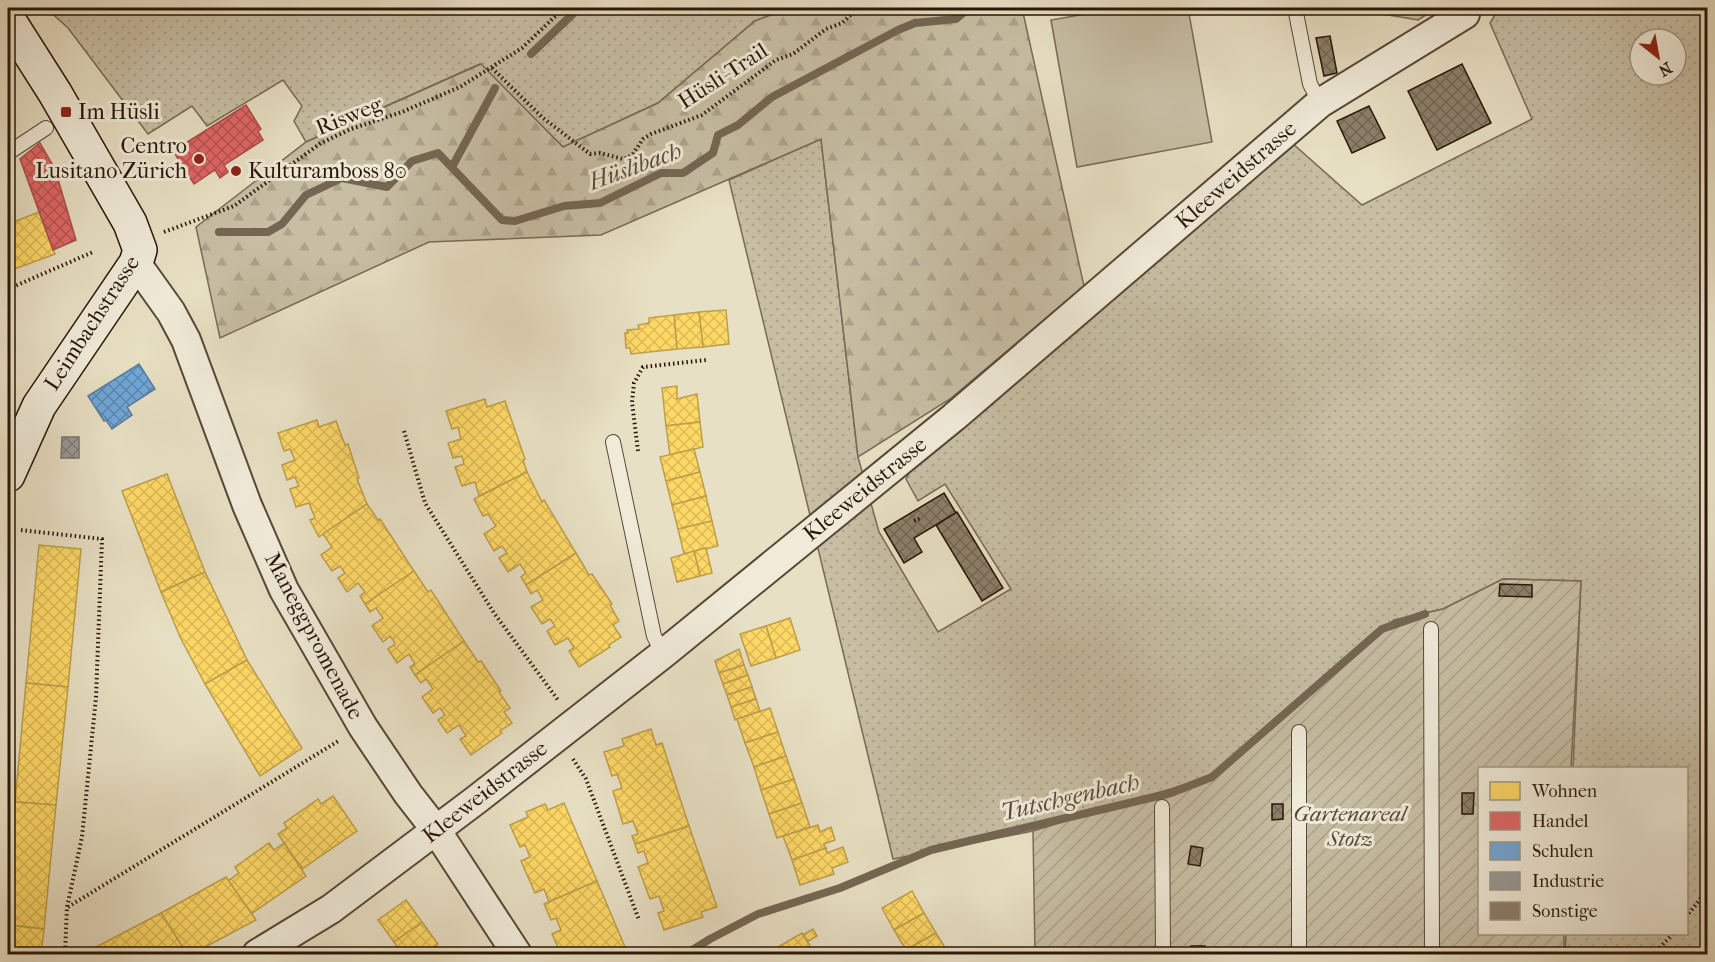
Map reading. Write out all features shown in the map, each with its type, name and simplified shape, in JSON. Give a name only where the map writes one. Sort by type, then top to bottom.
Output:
[{"type":"street","name":"Kleeweidstrasse","points":[[257,954],[331,909],[663,654],[954,417],[1320,103],[1465,14]]},
{"type":"street","name":"Leimbachstrasse","points":[[8,19],[114,193],[137,253],[39,406],[8,476]]},
{"type":"street","name":"Maneggpromenade","points":[[137,253],[186,340],[247,505],[284,590],[363,727],[408,794],[436,830],[516,954]]},
{"type":"lane","points":[[1295,8],[1310,84],[1320,103]]},
{"type":"lane","points":[[8,153],[46,128]]},
{"type":"lane","points":[[613,442],[654,636],[663,654]]},
{"type":"lane","points":[[1431,629],[1432,954]]},
{"type":"lane","points":[[1299,732],[1299,954]]},
{"type":"lane","points":[[1162,807],[1163,954]]},
{"type":"path","name":"Risweg","points":[[137,253],[234,206],[321,142],[402,112],[460,87],[522,48],[564,8]]},
{"type":"path","name":"Hüsli-Trail","points":[[492,68],[543,118],[590,154],[600,153],[623,159],[633,154],[644,139],[651,134],[702,115],[776,60],[793,54],[826,29],[842,23],[858,8]]},
{"type":"path","points":[[8,289],[93,252]]},
{"type":"path","points":[[639,455],[632,402],[634,383],[643,367],[706,360]]},
{"type":"path","points":[[404,431],[425,503],[566,730],[639,920]]},
{"type":"path","points":[[914,521],[921,518]]},
{"type":"path","points":[[21,530],[102,539],[95,709],[82,837],[67,907],[65,954]]},
{"type":"path","points":[[67,907],[346,736]]},
{"type":"path","points":[[1688,915],[1707,886]]},
{"type":"path","points":[[1653,954],[1670,935]]},
{"type":"green space","points":[[46,8],[789,8],[755,21],[658,103],[563,147],[480,64],[306,142],[294,121],[302,106],[283,80],[207,126],[192,106],[148,134],[68,28]]},
{"type":"green space","points":[[789,8],[1022,8],[1084,286],[950,399],[858,457],[821,139],[601,235],[429,242],[220,338],[196,227],[306,142],[481,64],[563,147],[658,103],[755,21]]},
{"type":"green space","points":[[1119,8],[1188,8],[1212,142],[1077,167],[1051,20]]},
{"type":"green space","points":[[1346,8],[1437,8],[1418,20]]},
{"type":"green space","points":[[1499,8],[1707,8],[1707,954],[1565,954],[1566,935],[1688,935],[1688,767],[1573,767],[1581,581],[1503,579],[1443,609],[1394,620],[1212,777],[1033,831],[893,859],[729,180],[821,139],[858,457],[879,532],[938,632],[1011,589],[945,484],[918,501],[906,479],[914,463],[1292,143],[1362,205],[1532,119],[1490,23]]},
{"type":"green space","name":"Gartenareal Stotz","points":[[1503,579],[1581,581],[1571,767],[1478,767],[1478,935],[1564,935],[1564,954],[1035,954],[1033,831],[1216,775],[1394,620],[1443,609]]},
{"type":"building: Wohnen","points":[[39,212],[55,254],[9,271],[8,224]]},
{"type":"building: Wohnen","points":[[726,310],[729,344],[703,347],[699,312]]},
{"type":"building: Wohnen","points":[[699,312],[703,347],[677,349],[674,315]]},
{"type":"building: Wohnen","points":[[674,315],[677,349],[631,354],[630,348],[626,348],[625,333],[628,333],[627,330],[639,329],[638,325],[649,323],[649,318]]},
{"type":"building: Wohnen","points":[[677,386],[677,399],[697,394],[700,422],[666,426],[662,388]]},
{"type":"building: Wohnen","points":[[485,399],[487,407],[505,401],[525,459],[523,460],[527,472],[479,496],[475,482],[462,486],[455,467],[464,464],[462,456],[453,458],[448,443],[461,439],[458,427],[452,429],[446,411]]},
{"type":"building: Wohnen","points":[[317,420],[319,427],[336,421],[345,445],[348,444],[359,478],[357,479],[367,504],[319,537],[310,520],[315,518],[309,503],[296,507],[290,489],[299,486],[295,477],[287,480],[282,465],[295,460],[290,449],[284,451],[278,433]]},
{"type":"building: Wohnen","points":[[700,422],[703,447],[670,455],[666,426]]},
{"type":"building: Wohnen","points":[[694,449],[700,472],[666,481],[660,457]]},
{"type":"building: Wohnen","points":[[527,472],[542,502],[544,500],[576,553],[526,585],[521,577],[526,573],[520,564],[508,572],[499,558],[507,553],[502,546],[494,551],[484,534],[496,526],[488,514],[483,516],[474,499]]},
{"type":"building: Wohnen","points":[[700,472],[706,496],[672,505],[666,481]]},
{"type":"building: Wohnen","points":[[167,474],[205,572],[161,592],[122,491]]},
{"type":"building: Wohnen","points":[[706,496],[712,521],[678,529],[672,505]]},
{"type":"building: Wohnen","points":[[367,504],[378,520],[380,519],[414,571],[365,604],[360,596],[365,592],[358,583],[347,592],[338,578],[345,573],[340,566],[332,571],[321,555],[332,547],[323,534]]},
{"type":"building: Wohnen","points":[[712,521],[718,546],[684,554],[678,529]]},
{"type":"building: Wohnen","points":[[39,545],[81,549],[68,687],[26,683]]},
{"type":"building: Wohnen","points":[[706,548],[712,573],[700,576],[694,551]]},
{"type":"building: Wohnen","points":[[694,551],[700,576],[677,582],[671,558]]},
{"type":"building: Wohnen","points":[[576,553],[589,575],[592,574],[612,604],[610,605],[619,621],[613,625],[621,637],[579,667],[569,651],[574,648],[568,638],[555,645],[547,631],[555,626],[550,619],[542,624],[531,607],[543,600],[537,590],[531,594],[526,585]]},
{"type":"building: Wohnen","points":[[414,571],[428,592],[431,590],[464,641],[415,675],[410,667],[415,664],[409,654],[397,663],[388,649],[395,644],[393,640],[390,636],[383,642],[372,626],[383,618],[376,608],[370,612],[365,604]]},
{"type":"building: Wohnen","points":[[205,572],[247,660],[205,684],[181,639],[161,592]]},
{"type":"building: Wohnen","points":[[790,618],[800,650],[776,658],[766,626]]},
{"type":"building: Wohnen","points":[[766,626],[776,658],[751,666],[740,634]]},
{"type":"building: Wohnen","points":[[464,641],[501,691],[499,692],[510,708],[504,712],[512,723],[471,755],[460,739],[466,736],[459,725],[447,733],[438,720],[445,715],[440,708],[433,713],[422,697],[433,689],[426,679],[421,683],[415,675]]},
{"type":"building: Wohnen","points":[[739,649],[744,665],[719,673],[715,661]]},
{"type":"building: Wohnen","points":[[247,660],[302,748],[260,776],[205,684]]},
{"type":"building: Wohnen","points":[[744,665],[748,675],[723,684],[719,673]]},
{"type":"building: Wohnen","points":[[748,675],[752,687],[727,695],[723,684]]},
{"type":"building: Wohnen","points":[[26,683],[68,687],[56,805],[15,802]]},
{"type":"building: Wohnen","points":[[752,687],[756,699],[731,707],[727,695]]},
{"type":"building: Wohnen","points":[[756,699],[760,711],[735,720],[731,707]]},
{"type":"building: Wohnen","points":[[770,708],[778,732],[745,743],[737,719]]},
{"type":"building: Wohnen","points":[[651,729],[656,745],[662,743],[689,826],[635,844],[632,836],[638,834],[633,821],[623,824],[613,791],[622,788],[617,774],[612,776],[604,752],[624,746],[622,739]]},
{"type":"building: Wohnen","points":[[778,732],[786,756],[754,767],[745,743]]},
{"type":"building: Wohnen","points":[[786,756],[794,779],[761,790],[754,767]]},
{"type":"building: Wohnen","points":[[794,779],[802,803],[769,814],[761,790]]},
{"type":"building: Wohnen","points":[[333,796],[357,831],[302,869],[278,834],[287,828],[284,823],[318,799],[321,804]]},
{"type":"building: Wohnen","points":[[15,802],[56,805],[44,929],[8,925],[8,875]]},
{"type":"building: Wohnen","points":[[564,803],[597,881],[549,902],[544,889],[535,893],[521,861],[530,857],[525,845],[520,847],[510,825],[528,817],[526,812],[545,804],[548,810]]},
{"type":"building: Wohnen","points":[[802,803],[810,827],[777,838],[769,814]]},
{"type":"building: Wohnen","points":[[818,825],[820,832],[831,827],[835,840],[824,844],[826,848],[792,860],[783,836]]},
{"type":"building: Wohnen","points":[[689,826],[717,907],[701,912],[703,917],[664,930],[658,913],[664,911],[659,896],[650,899],[638,867],[648,863],[644,851],[638,853],[635,844]]},
{"type":"building: Wohnen","points":[[269,843],[274,850],[284,843],[306,876],[251,914],[228,881],[239,873],[235,867]]},
{"type":"building: Wohnen","points":[[843,847],[848,862],[832,868],[834,874],[800,885],[792,860],[826,848],[827,853]]},
{"type":"building: Wohnen","points":[[226,877],[256,920],[192,954],[187,954],[161,913]]},
{"type":"building: Wohnen","points":[[597,881],[628,954],[561,954],[552,934],[561,930],[556,918],[551,920],[544,904]]},
{"type":"building: Wohnen","points":[[912,891],[924,913],[894,930],[882,908]]},
{"type":"building: Wohnen","points":[[406,900],[422,922],[394,942],[378,920]]},
{"type":"building: Wohnen","points":[[161,913],[187,954],[97,954],[94,948]]},
{"type":"building: Wohnen","points":[[924,913],[936,933],[906,950],[894,930]]},
{"type":"building: Wohnen","points":[[422,922],[438,944],[424,954],[402,954],[394,942]]},
{"type":"building: Wohnen","points":[[8,925],[44,929],[41,954],[8,954]]},
{"type":"building: Wohnen","points":[[813,929],[817,936],[807,942],[803,935]]},
{"type":"building: Wohnen","points":[[802,933],[815,954],[773,954],[771,951]]},
{"type":"building: Wohnen","points":[[936,933],[949,954],[908,954],[906,950]]},
{"type":"building: Wohnen","points":[[435,947],[440,954],[424,954]]},
{"type":"building: Handel","points":[[246,105],[261,129],[258,131],[263,140],[224,165],[228,172],[220,178],[215,170],[194,184],[173,151]]},
{"type":"building: Handel","points":[[40,143],[55,169],[76,240],[53,250],[20,159]]},
{"type":"building: Schulen","points":[[139,364],[155,389],[127,407],[132,415],[112,429],[88,396]]},
{"type":"building: Industrie","points":[[62,437],[79,437],[79,458],[61,458]]},
{"type":"building: Sonstige","points":[[1330,36],[1337,73],[1324,76],[1316,38]]},
{"type":"building: Sonstige","points":[[1462,64],[1491,123],[1437,150],[1408,91]]},
{"type":"building: Sonstige","points":[[1369,106],[1385,138],[1352,153],[1337,121]]},
{"type":"building: Sonstige","points":[[944,493],[956,513],[914,538],[922,552],[904,563],[884,529]]},
{"type":"building: Sonstige","points":[[957,512],[1003,588],[982,601],[936,525]]},
{"type":"building: Sonstige","points":[[1500,584],[1532,585],[1532,597],[1499,596]]},
{"type":"building: Sonstige","points":[[1462,793],[1474,793],[1473,814],[1462,814]]},
{"type":"building: Sonstige","points":[[1272,804],[1283,804],[1283,819],[1272,820]]},
{"type":"building: Sonstige","points":[[1191,846],[1203,848],[1200,866],[1188,864]]},
{"type":"building: Sonstige","points":[[1191,946],[1205,946],[1205,954],[1191,954]]},
{"type":"waterway","points":[[531,54],[579,8]]},
{"type":"waterway","name":"Hüslibach","points":[[219,232],[268,232],[282,224],[306,195],[342,178],[387,187],[412,161],[438,153],[502,220],[515,221],[564,206],[600,203],[661,173],[683,173],[713,153],[718,135],[738,125],[772,97],[898,30],[915,23],[956,19],[969,8]]},
{"type":"waterway","points":[[452,167],[495,88]]},
{"type":"waterway","name":"Tutschgenbach","points":[[686,954],[758,914],[840,888],[931,850],[1171,793],[1212,777],[1382,629],[1425,614]]},
{"type":"place","name":"Im Hüsli","points":[[66,112]]},
{"type":"place","name":"Centro Lusitano Zürich","points":[[199,159]]},
{"type":"place","name":"Kulturamboss 80","points":[[236,171]]}]
